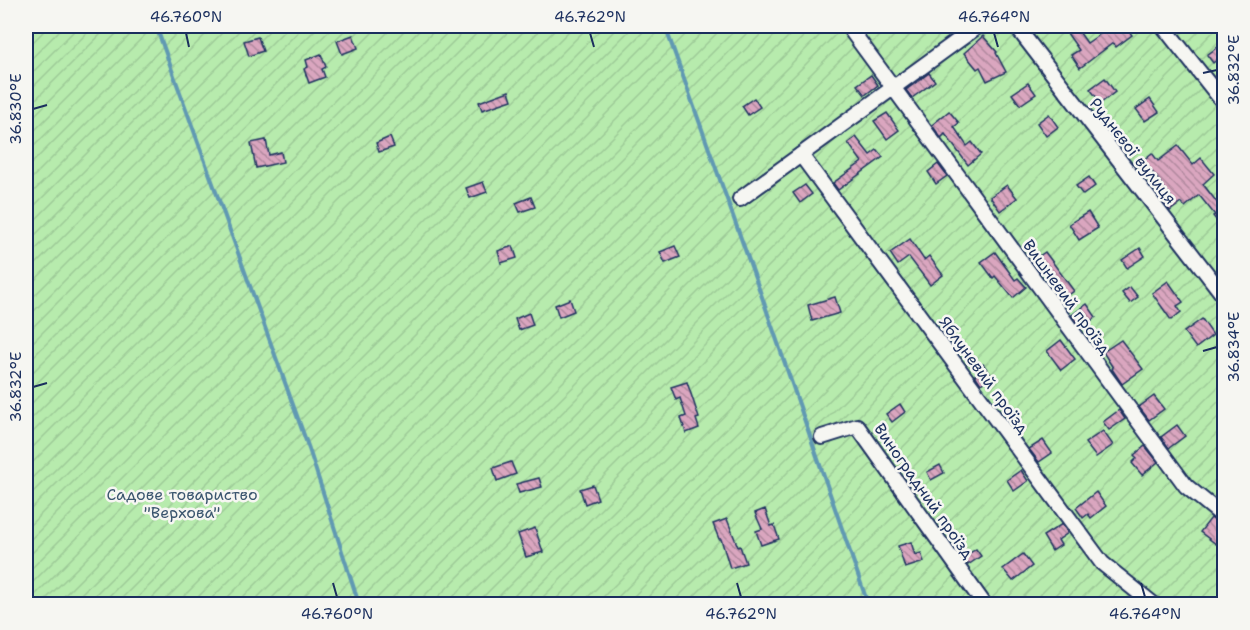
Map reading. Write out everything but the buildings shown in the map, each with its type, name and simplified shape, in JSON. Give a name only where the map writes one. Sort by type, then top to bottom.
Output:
[{"type":"street","name":"Вишневий проїзд","points":[[848,26],[1186,486],[1224,517]]},
{"type":"street","points":[[740,199],[978,26]]},
{"type":"street","name":"Руднєвої вулиця","points":[[1016,26],[1224,296]]},
{"type":"street","points":[[1163,26],[1224,102]]},
{"type":"street","name":"Яблуневий проїзд","points":[[801,155],[1102,563],[1153,604]]},
{"type":"street","name":"Виноградний проїзд","points":[[822,437],[857,426],[984,604]]},
{"type":"green space","name":"Садове товариство \"Верхова\"","points":[[26,26],[1224,26],[1224,604],[26,604]]},
{"type":"waterway","points":[[156,26],[309,449],[359,604]]},
{"type":"waterway","points":[[665,26],[868,604]]}]
